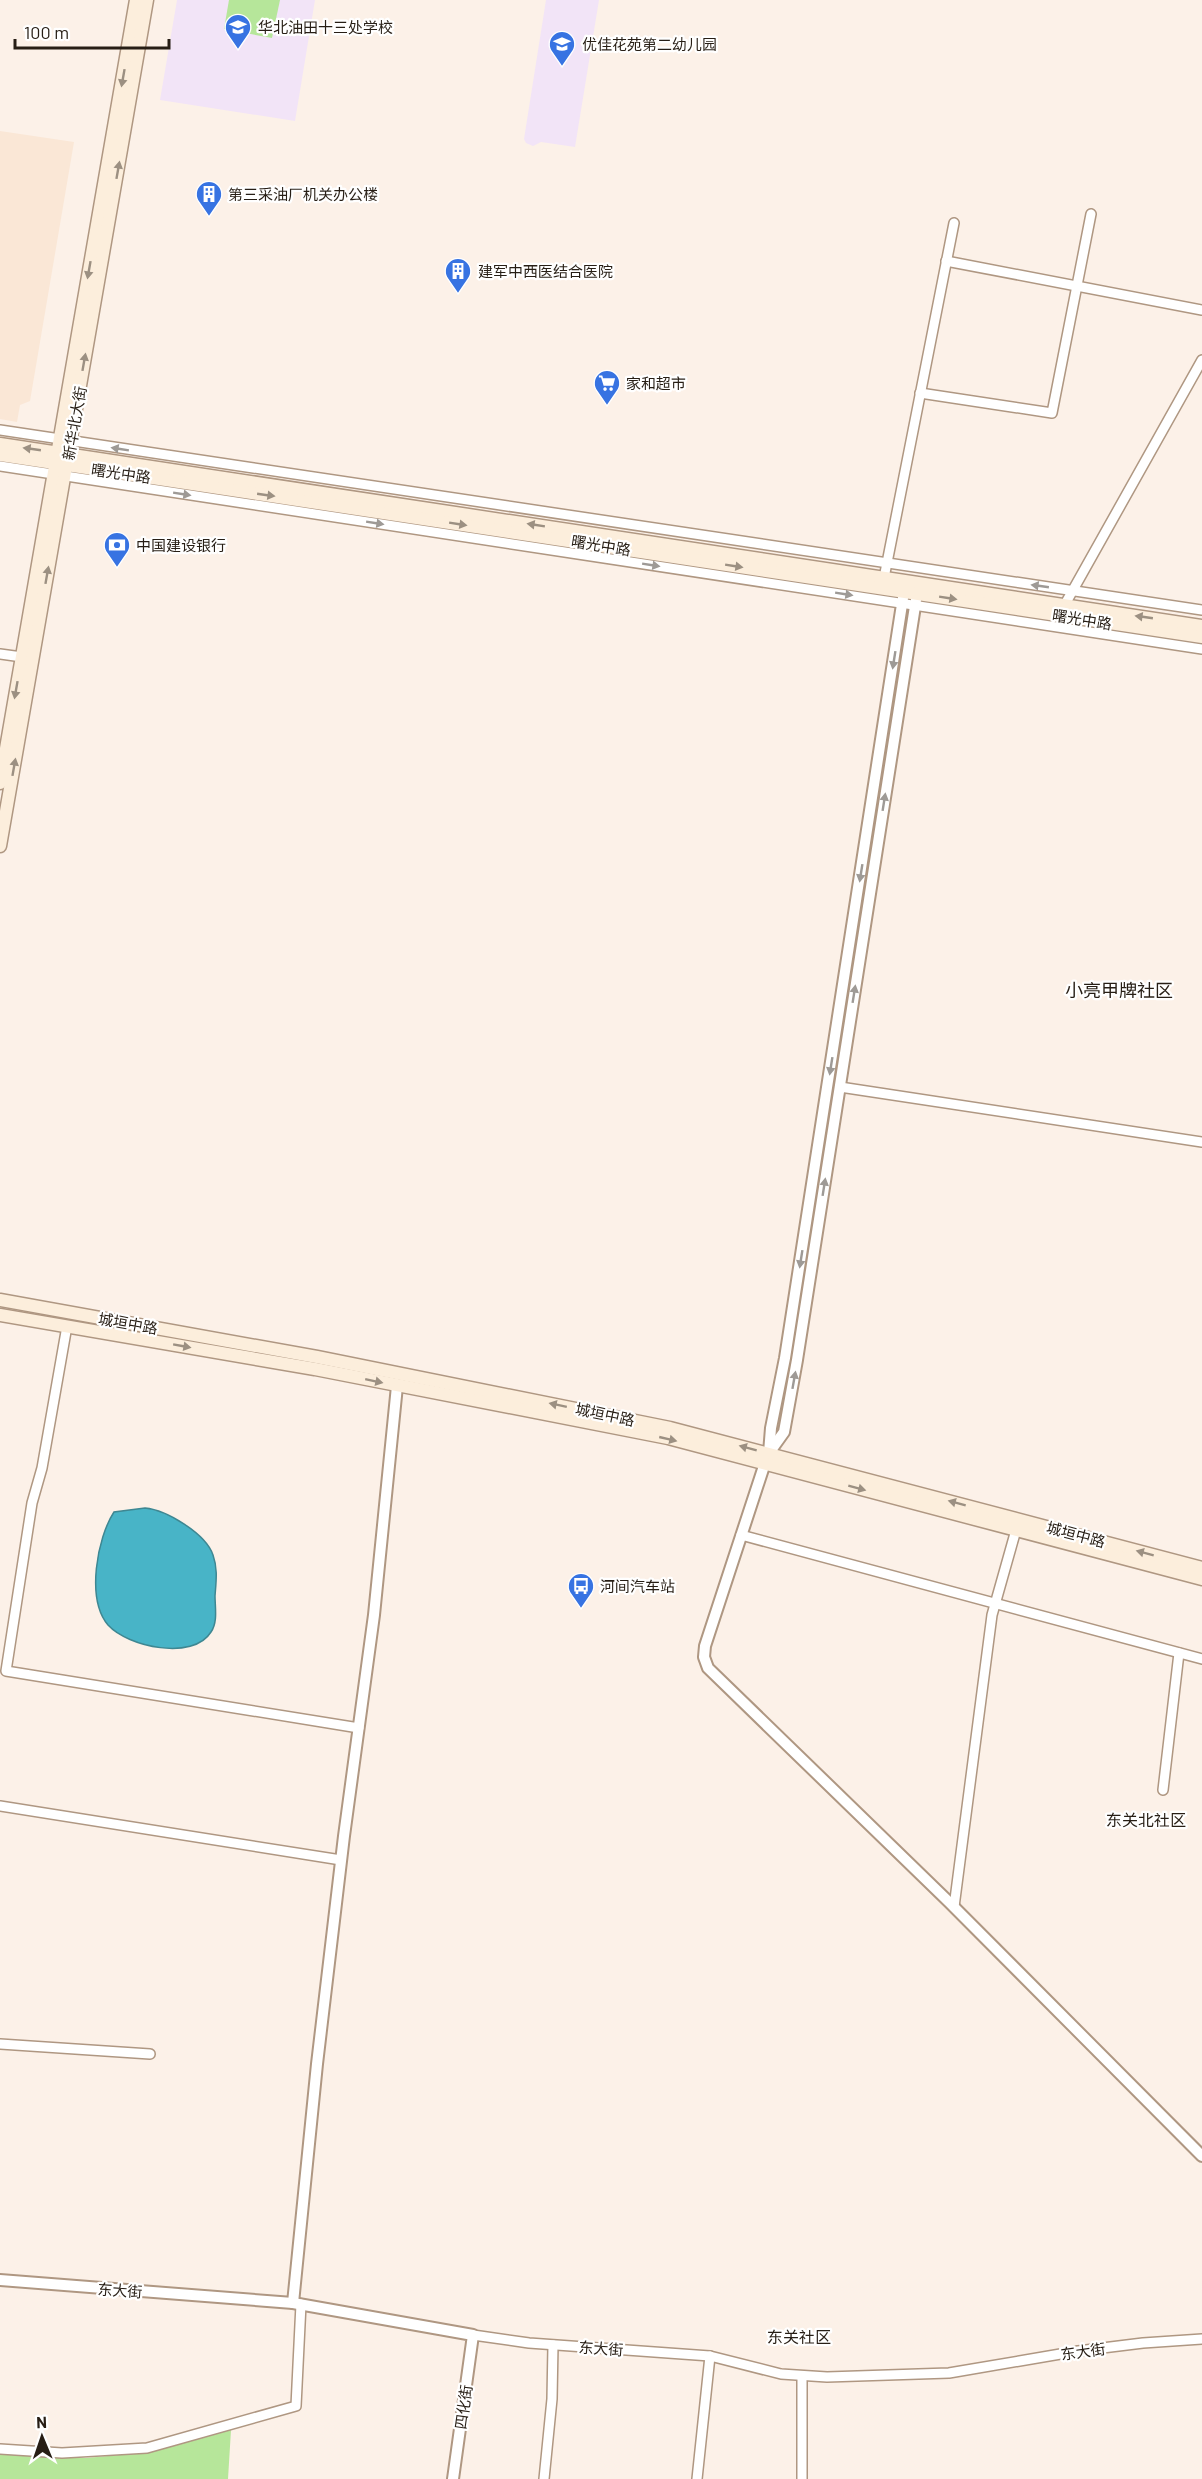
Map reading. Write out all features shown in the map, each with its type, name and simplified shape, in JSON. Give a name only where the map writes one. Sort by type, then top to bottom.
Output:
[{"type":"main road","name":"新华北大街","points":[[0,846],[136,0]]},
{"type":"main road","name":"新华北大街","points":[[65,440],[147,0]]},
{"type":"main road","name":"曙光中路","points":[[0,444],[61,464],[884,578],[910,593],[1064,606],[1202,626]]},
{"type":"main road","name":"曙光中路","points":[[0,455],[1202,637]]},
{"type":"main road","name":"新华北大街","points":[[0,783],[22,657],[61,464]]},
{"type":"main road","name":"城垣中路","points":[[0,1300],[317,1357],[670,1428],[1016,1530],[1202,1579]]},
{"type":"main road","name":"城垣中路","points":[[0,1315],[315,1369],[767,1458],[1202,1568]]},
{"type":"street","points":[[920,393],[1053,413],[1091,214]]},
{"type":"street","points":[[884,578],[954,223]]},
{"type":"street","points":[[946,261],[1202,310]]},
{"type":"street","points":[[1064,606],[1202,360]]},
{"type":"street","points":[[0,430],[1202,610]]},
{"type":"street","points":[[0,466],[61,464]]},
{"type":"street","points":[[910,593],[1202,649]]},
{"type":"street","points":[[767,1458],[784,1432],[789,1409],[840,1087],[910,593]]},
{"type":"street","points":[[910,593],[767,1458],[705,1646],[704,1658],[708,1668],[954,1907],[1202,2156]]},
{"type":"street","points":[[0,654],[22,657]]},
{"type":"street","points":[[840,1087],[1202,1142]]},
{"type":"street","points":[[68,1326],[42,1468],[32,1503],[6,1671],[359,1728]]},
{"type":"street","points":[[0,2449],[62,2453],[147,2448],[296,2406],[297,2304],[317,2064],[341,1860],[374,1615],[397,1386]]},
{"type":"street","points":[[954,1907],[994,1604],[1016,1530]]},
{"type":"street","points":[[741,1535],[1202,1659]]},
{"type":"street","points":[[1163,1790],[1179,1653]]},
{"type":"street","points":[[0,1806],[341,1860]]},
{"type":"street","points":[[0,2044],[150,2054]]},
{"type":"street","name":"东大街","points":[[0,2280],[297,2304],[473,2335],[553,2345],[710,2356],[768,2371],[802,2376],[949,2373],[1078,2351],[1202,2339]]},
{"type":"street","name":"四化街","points":[[453,2479],[473,2335]]},
{"type":"street","points":[[544,2479],[552,2399],[553,2345]]},
{"type":"street","points":[[697,2479],[710,2356]]},
{"type":"street","points":[[802,2376],[802,2479]]},
{"type":"shaded area","name":"华北油田十三处学校","points":[[177,0],[315,0],[295,121],[160,100]]},
{"type":"shaded area","name":"优佳花苑第二幼儿园","points":[[546,0],[599,0],[575,147],[541,142],[533,146],[526,143],[524,139]]},
{"type":"shaded area","points":[[0,131],[74,142],[30,401],[20,405],[17,422],[0,419]]},
{"type":"green space","points":[[229,0],[280,0],[272,38],[224,29]]},
{"type":"green space","points":[[231,2430],[228,2479],[0,2479],[0,2453],[86,2458],[152,2452]]},
{"type":"water","points":[[145,1508],[164,1513],[185,1524],[203,1539],[213,1555],[216,1565],[215,1624],[202,1641],[190,1646],[160,1648],[145,1645],[117,1633],[101,1614],[97,1600],[96,1568],[108,1523],[114,1512]]},
{"type":"place","name":"华北油田十三处学校","points":[[238,50]]},
{"type":"place","name":"优佳花苑第二幼儿园","points":[[562,67]]},
{"type":"place","name":"第三采油厂机关办公楼","points":[[209,217]]},
{"type":"place","name":"建军中西医结合医院","points":[[458,294]]},
{"type":"place","name":"家和超市","points":[[607,406]]},
{"type":"place","name":"中国建设银行","points":[[117,568]]},
{"type":"place","name":"河间汽车站","points":[[581,1609]]},
{"type":"district","name":"小亮甲牌社区","points":[[1119,990]]},
{"type":"district","name":"东关北社区","points":[[1146,1819]]},
{"type":"district","name":"东关社区","points":[[799,2336]]}]
